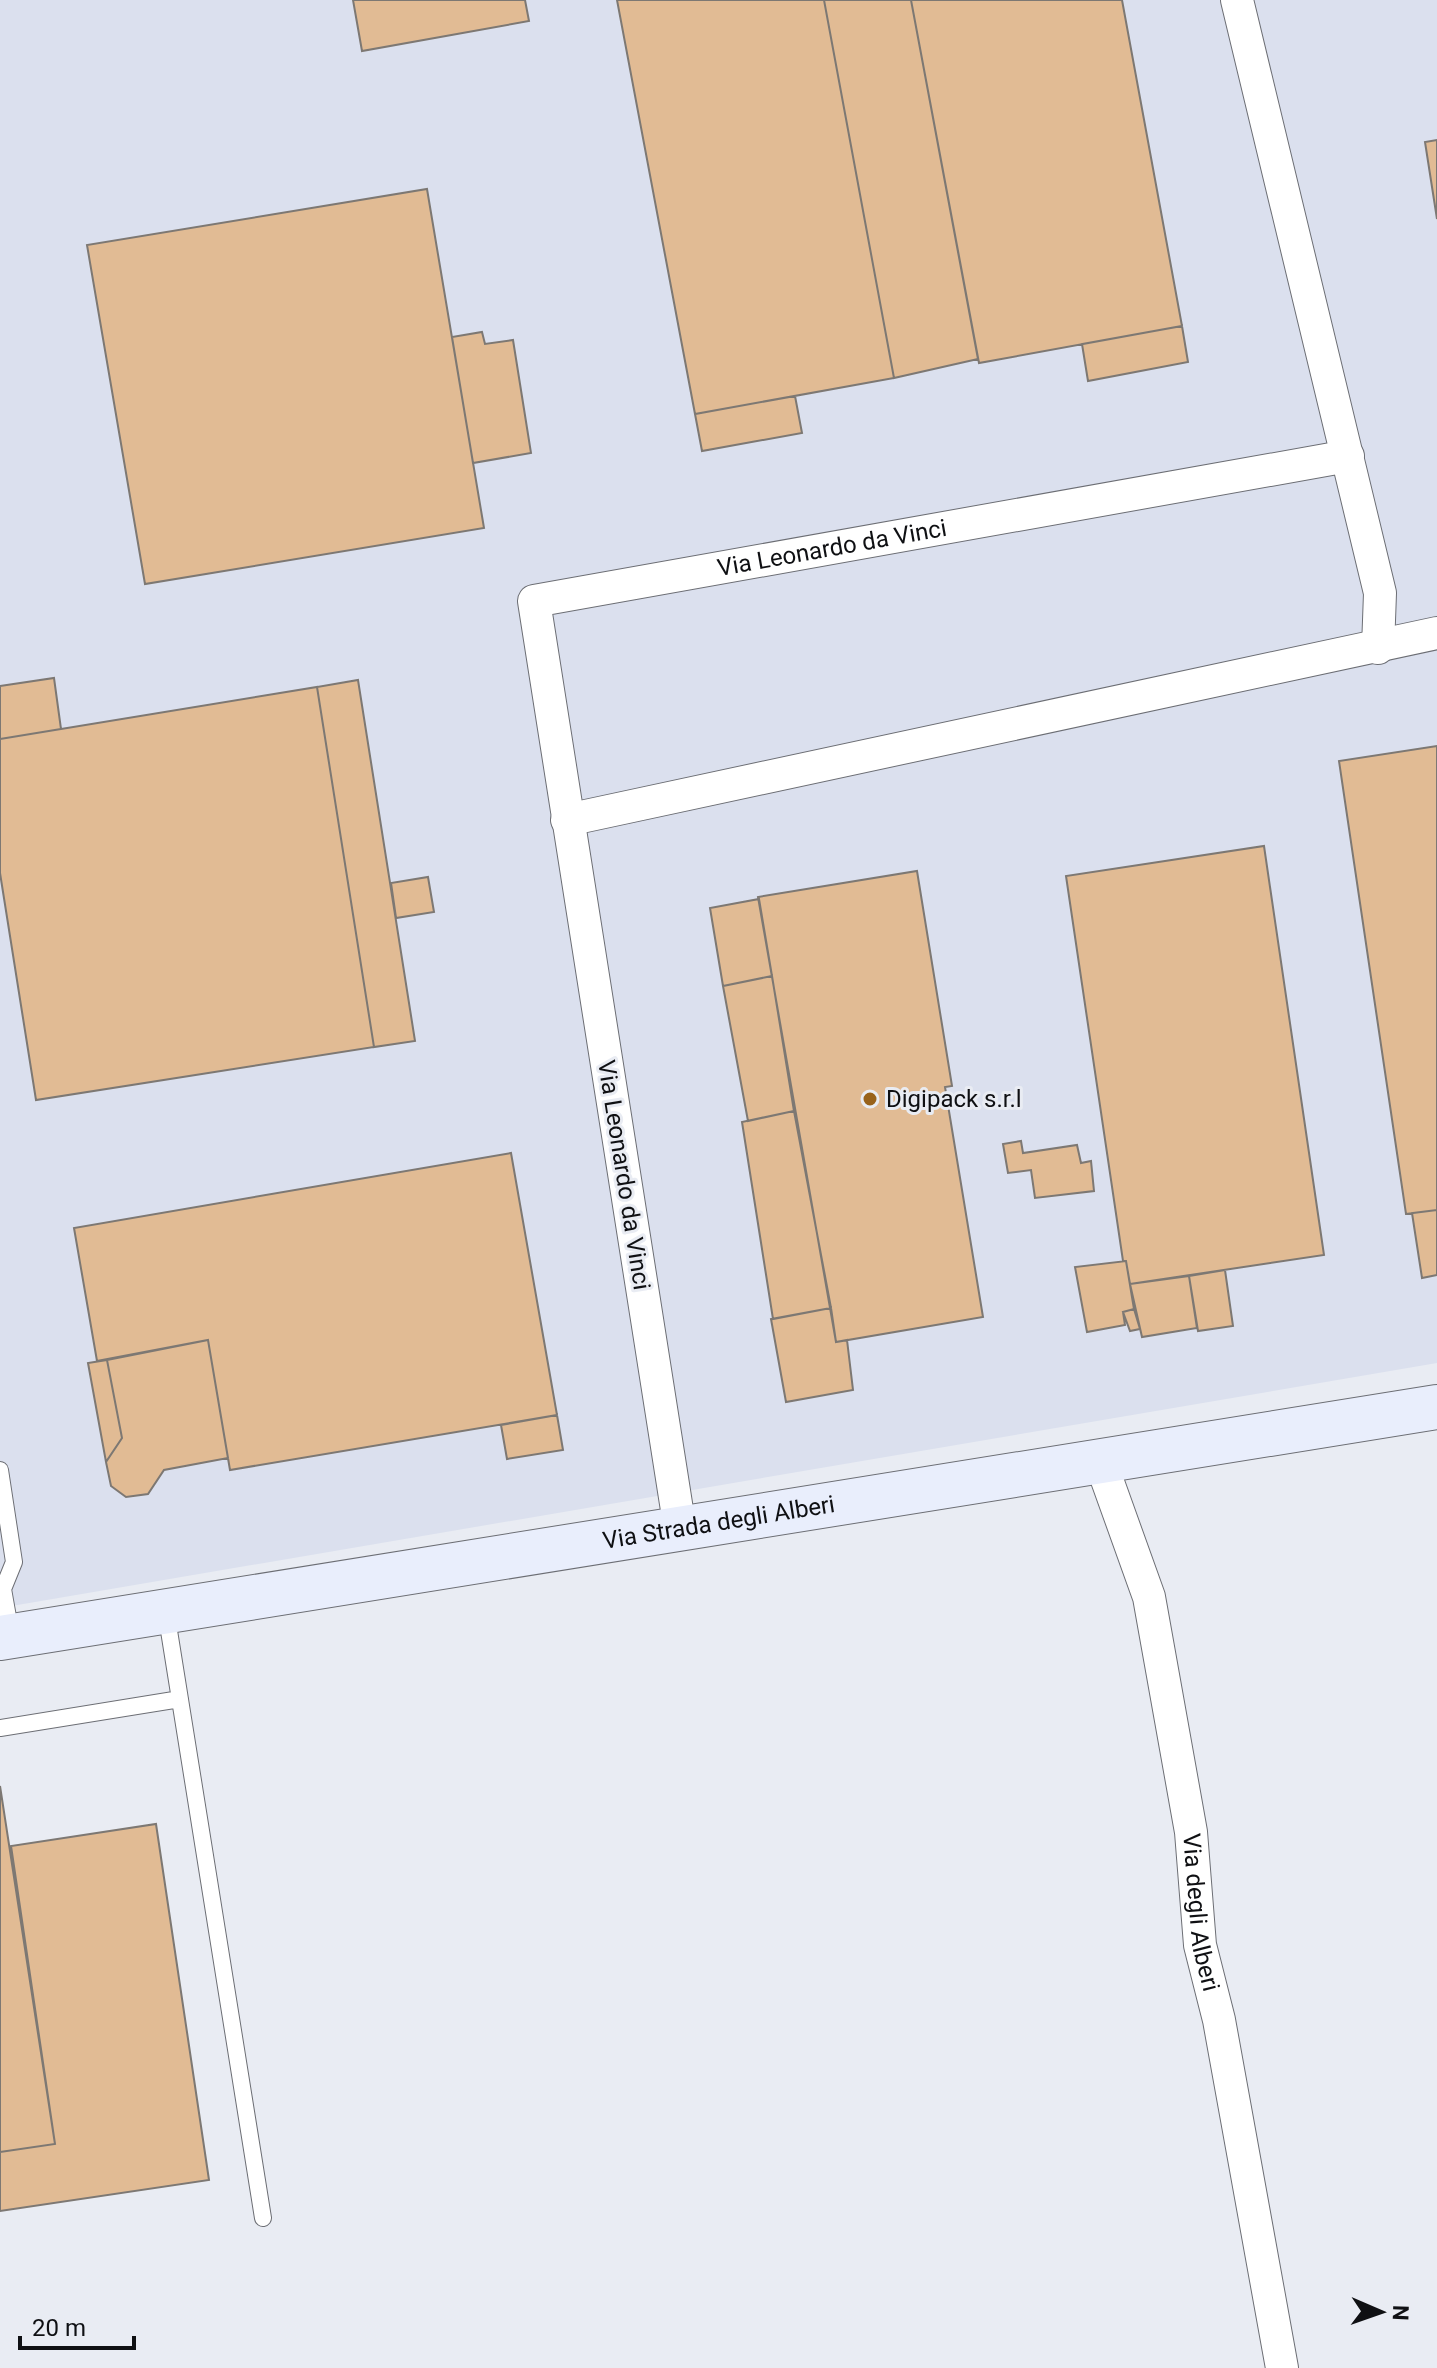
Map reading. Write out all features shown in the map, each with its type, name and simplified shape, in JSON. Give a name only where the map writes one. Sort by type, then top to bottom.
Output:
[{"type":"main road","name":"Via Strada degli Alberi","points":[[6,1637],[1437,1407]]},
{"type":"street","points":[[1237,0],[1380,593],[1378,648]]},
{"type":"street","name":"Via Leonardo da Vinci","points":[[680,1529],[534,601],[1348,456]]},
{"type":"street","points":[[567,820],[1437,633]]},
{"type":"street","name":"Via degli Alberi","points":[[1101,1463],[1149,1597],[1191,1832],[1200,1945],[1219,2020],[1282,2368]]},
{"type":"lane","points":[[0,1470],[7,1564],[3,1589],[6,1637]]},
{"type":"lane","points":[[166,1612],[263,2218]]},
{"type":"lane","points":[[0,1728],[180,1699]]},
{"type":"shaded area","points":[[0,0],[1437,0],[1437,1363],[0,1608]]},
{"type":"building","points":[[353,0],[525,0],[529,21],[362,51]]},
{"type":"building","points":[[617,0],[824,0],[894,378],[695,414]]},
{"type":"building","points":[[824,0],[911,0],[978,359],[894,378]]},
{"type":"building","points":[[911,0],[1122,0],[1182,326],[979,363]]},
{"type":"building","points":[[1437,140],[1437,219],[1425,142]]},
{"type":"building","points":[[427,189],[484,528],[145,584],[87,245]]},
{"type":"building","points":[[1182,326],[1188,362],[1088,381],[1082,344]]},
{"type":"building","points":[[482,332],[485,344],[513,340],[531,453],[473,463],[452,337]]},
{"type":"building","points":[[795,396],[802,433],[702,451],[695,414]]},
{"type":"building","points":[[54,678],[61,729],[0,739],[0,686]]},
{"type":"building","points":[[358,680],[415,1041],[374,1047],[317,687]]},
{"type":"building","points":[[317,687],[374,1047],[36,1100],[0,873],[0,739]]},
{"type":"building","points":[[1437,746],[1437,1210],[1406,1214],[1339,761]]},
{"type":"building","points":[[1264,846],[1324,1255],[1130,1284],[1126,1261],[1123,1261],[1066,876]]},
{"type":"building","name":"Digipack s.r.l","points":[[917,871],[952,1086],[945,1087],[983,1317],[836,1342],[758,897]]},
{"type":"building","points":[[428,877],[434,912],[396,918],[391,883]]},
{"type":"building","points":[[759,899],[772,976],[723,986],[710,908]]},
{"type":"building","points":[[772,976],[794,1111],[748,1121],[723,986]]},
{"type":"building","points":[[794,1111],[831,1308],[773,1319],[742,1122]]},
{"type":"building","points":[[1021,1141],[1023,1153],[1077,1145],[1081,1163],[1091,1161],[1094,1191],[1035,1198],[1031,1170],[1008,1173],[1003,1144]]},
{"type":"building","points":[[511,1153],[557,1415],[230,1470],[208,1340],[97,1361],[74,1228]]},
{"type":"building","points":[[1437,1210],[1437,1275],[1422,1278],[1412,1213]]},
{"type":"building","points":[[1126,1261],[1134,1309],[1123,1312],[1125,1325],[1087,1332],[1075,1267]]},
{"type":"building","points":[[1225,1270],[1233,1326],[1198,1331],[1189,1276]]},
{"type":"building","points":[[1189,1276],[1197,1328],[1142,1337],[1130,1284]]},
{"type":"building","points":[[831,1308],[836,1342],[847,1340],[853,1390],[786,1402],[771,1319]]},
{"type":"building","points":[[1134,1309],[1140,1329],[1130,1331],[1123,1312]]},
{"type":"building","points":[[208,1340],[228,1458],[164,1470],[148,1494],[126,1497],[111,1486],[106,1462],[122,1438],[107,1360]]},
{"type":"building","points":[[107,1360],[122,1438],[106,1462],[88,1363]]},
{"type":"building","points":[[557,1415],[563,1450],[507,1459],[501,1425]]},
{"type":"building","points":[[0,1786],[55,2144],[0,2152]]},
{"type":"building","points":[[156,1824],[209,2180],[0,2211],[0,2152],[55,2144],[11,1846]]},
{"type":"place","name":"Digipack s.r.l","points":[[870,1099]]}]
